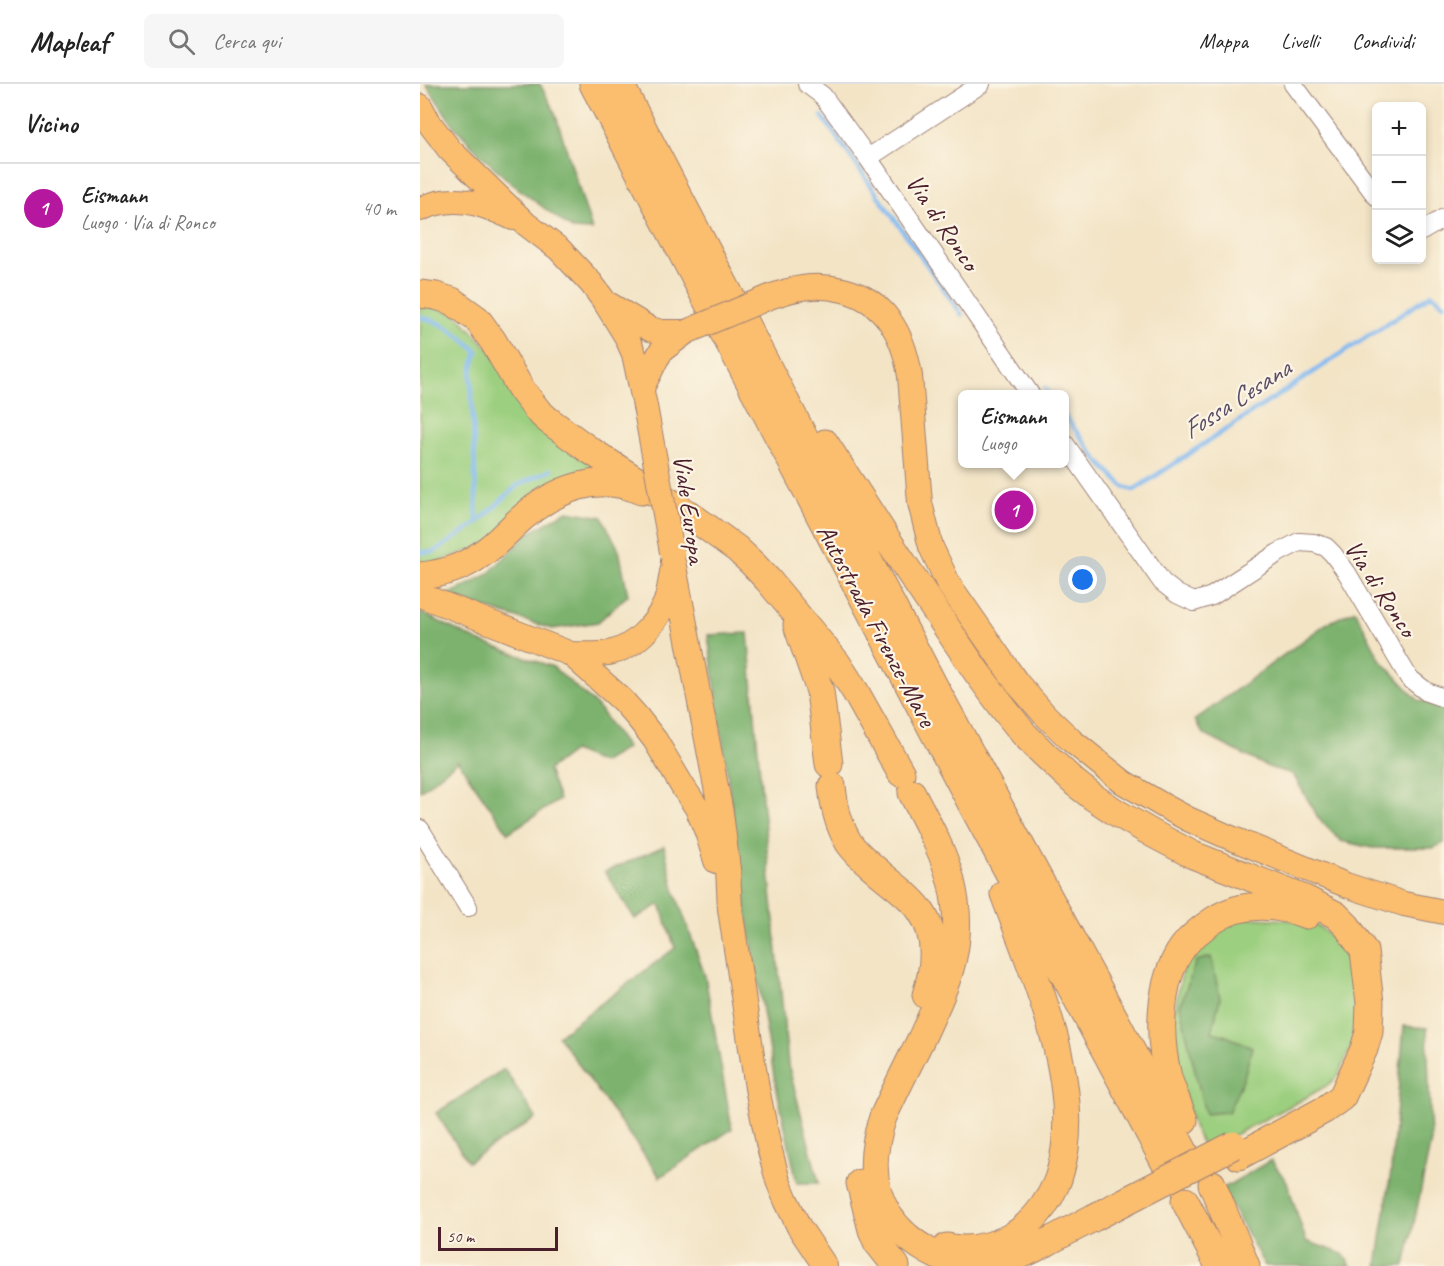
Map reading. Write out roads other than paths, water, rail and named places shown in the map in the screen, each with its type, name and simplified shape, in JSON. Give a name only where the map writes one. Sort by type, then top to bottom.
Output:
[{"type":"highway","name":"Autostrada Firenze-Mare","points":[[593,84],[972,805],[1107,1054],[1182,1154]]},
{"type":"highway","name":"Autostrada Firenze-Mare","points":[[620,84],[933,684],[1116,1022],[1182,1154]]},
{"type":"highway","points":[[420,294],[452,301],[477,319],[494,340],[521,389],[548,420],[737,549],[768,580],[837,663],[907,783],[935,839],[951,879],[957,914],[953,961],[943,993],[883,1117],[874,1149],[875,1181],[881,1199],[872,1230],[877,1242],[896,1266]]},
{"type":"highway","points":[[750,335],[806,414],[976,671],[1004,710],[1037,748],[1075,783],[1146,829],[1193,855],[1305,899],[1336,915],[1347,926],[1364,951],[1369,986],[1369,1032],[1359,1061],[1337,1086],[1237,1150],[1096,1226],[1035,1266]]},
{"type":"highway","points":[[420,576],[450,571],[472,561],[489,549],[534,508],[571,488],[603,483],[619,484],[635,488],[690,515]]},
{"type":"highway","points":[[791,607],[818,685],[838,821],[850,845],[860,856],[906,895],[921,911],[931,934],[933,946],[934,964],[926,997],[870,1113],[861,1137],[858,1154],[861,1189],[878,1212],[919,1246],[936,1256],[962,1264],[984,1266],[999,1264],[1096,1226]]},
{"type":"highway","points":[[878,1212],[932,1242],[949,1247],[980,1248],[995,1244],[1023,1229],[1037,1216],[1058,1182],[1063,1161],[1067,1108],[1056,1044],[1027,956],[972,805]]},
{"type":"highway","points":[[1182,1154],[1175,1096],[1168,1076],[1162,1028],[1163,1000],[1174,963],[1182,948],[1193,936],[1219,917],[1246,907],[1262,905],[1292,909],[1319,920],[1332,930],[1357,959],[1369,986]]},
{"type":"highway","points":[[1219,1266],[1200,1191],[1246,1266]]},
{"type":"highway","points":[[878,1212],[883,1231],[906,1253],[928,1266]]},
{"type":"main road","name":"Viale Europa","points":[[420,106],[448,149],[526,224],[559,249],[591,283],[626,336],[634,354],[644,397],[673,556],[665,603],[650,627],[629,645],[612,652],[572,654],[420,596]]},
{"type":"main road","name":"Viale Europa","points":[[420,209],[435,203],[459,200],[489,206],[526,224]]},
{"type":"main road","points":[[644,397],[657,358],[662,350],[686,332],[798,288],[840,289],[870,302],[890,321],[907,360],[920,503],[931,547],[949,585],[1017,683],[1045,715],[1072,741],[1114,775],[1172,810],[1215,831],[1346,885],[1404,904],[1444,912]]},
{"type":"main road","points":[[605,302],[650,329],[662,332],[686,332]]},
{"type":"main road","points":[[673,556],[721,813],[730,909],[759,1098],[773,1161],[786,1200],[799,1227],[825,1266]]},
{"type":"main road","points":[[572,654],[622,700],[655,740],[697,808],[707,832],[730,909]]},
{"type":"street","name":"Via di Ronco","points":[[807,84],[823,96],[868,158],[1027,390]]},
{"type":"street","points":[[868,158],[981,84]]},
{"type":"street","points":[[1293,84],[1372,189]]},
{"type":"street","points":[[1426,229],[1444,218]]},
{"type":"street","name":"Via di Ronco","points":[[1069,450],[1162,582],[1177,594],[1194,602],[1212,596],[1299,542],[1326,547],[1347,573],[1409,678],[1427,692],[1444,698]]},
{"type":"street","points":[[420,830],[468,907]]},
{"type":"waterway","name":"Fossa Cesana","points":[[822,116],[962,315]]},
{"type":"waterway","name":"Fossa Cesana","points":[[1069,421],[1100,463],[1124,487],[1134,490],[1432,294],[1444,304]]},
{"type":"waterway","points":[[420,317],[444,326],[477,351],[471,374],[477,523]]},
{"type":"waterway","points":[[420,552],[434,552],[477,523],[518,485],[551,470]]},
{"type":"place","name":"Eismann","points":[[1014,510]]}]
